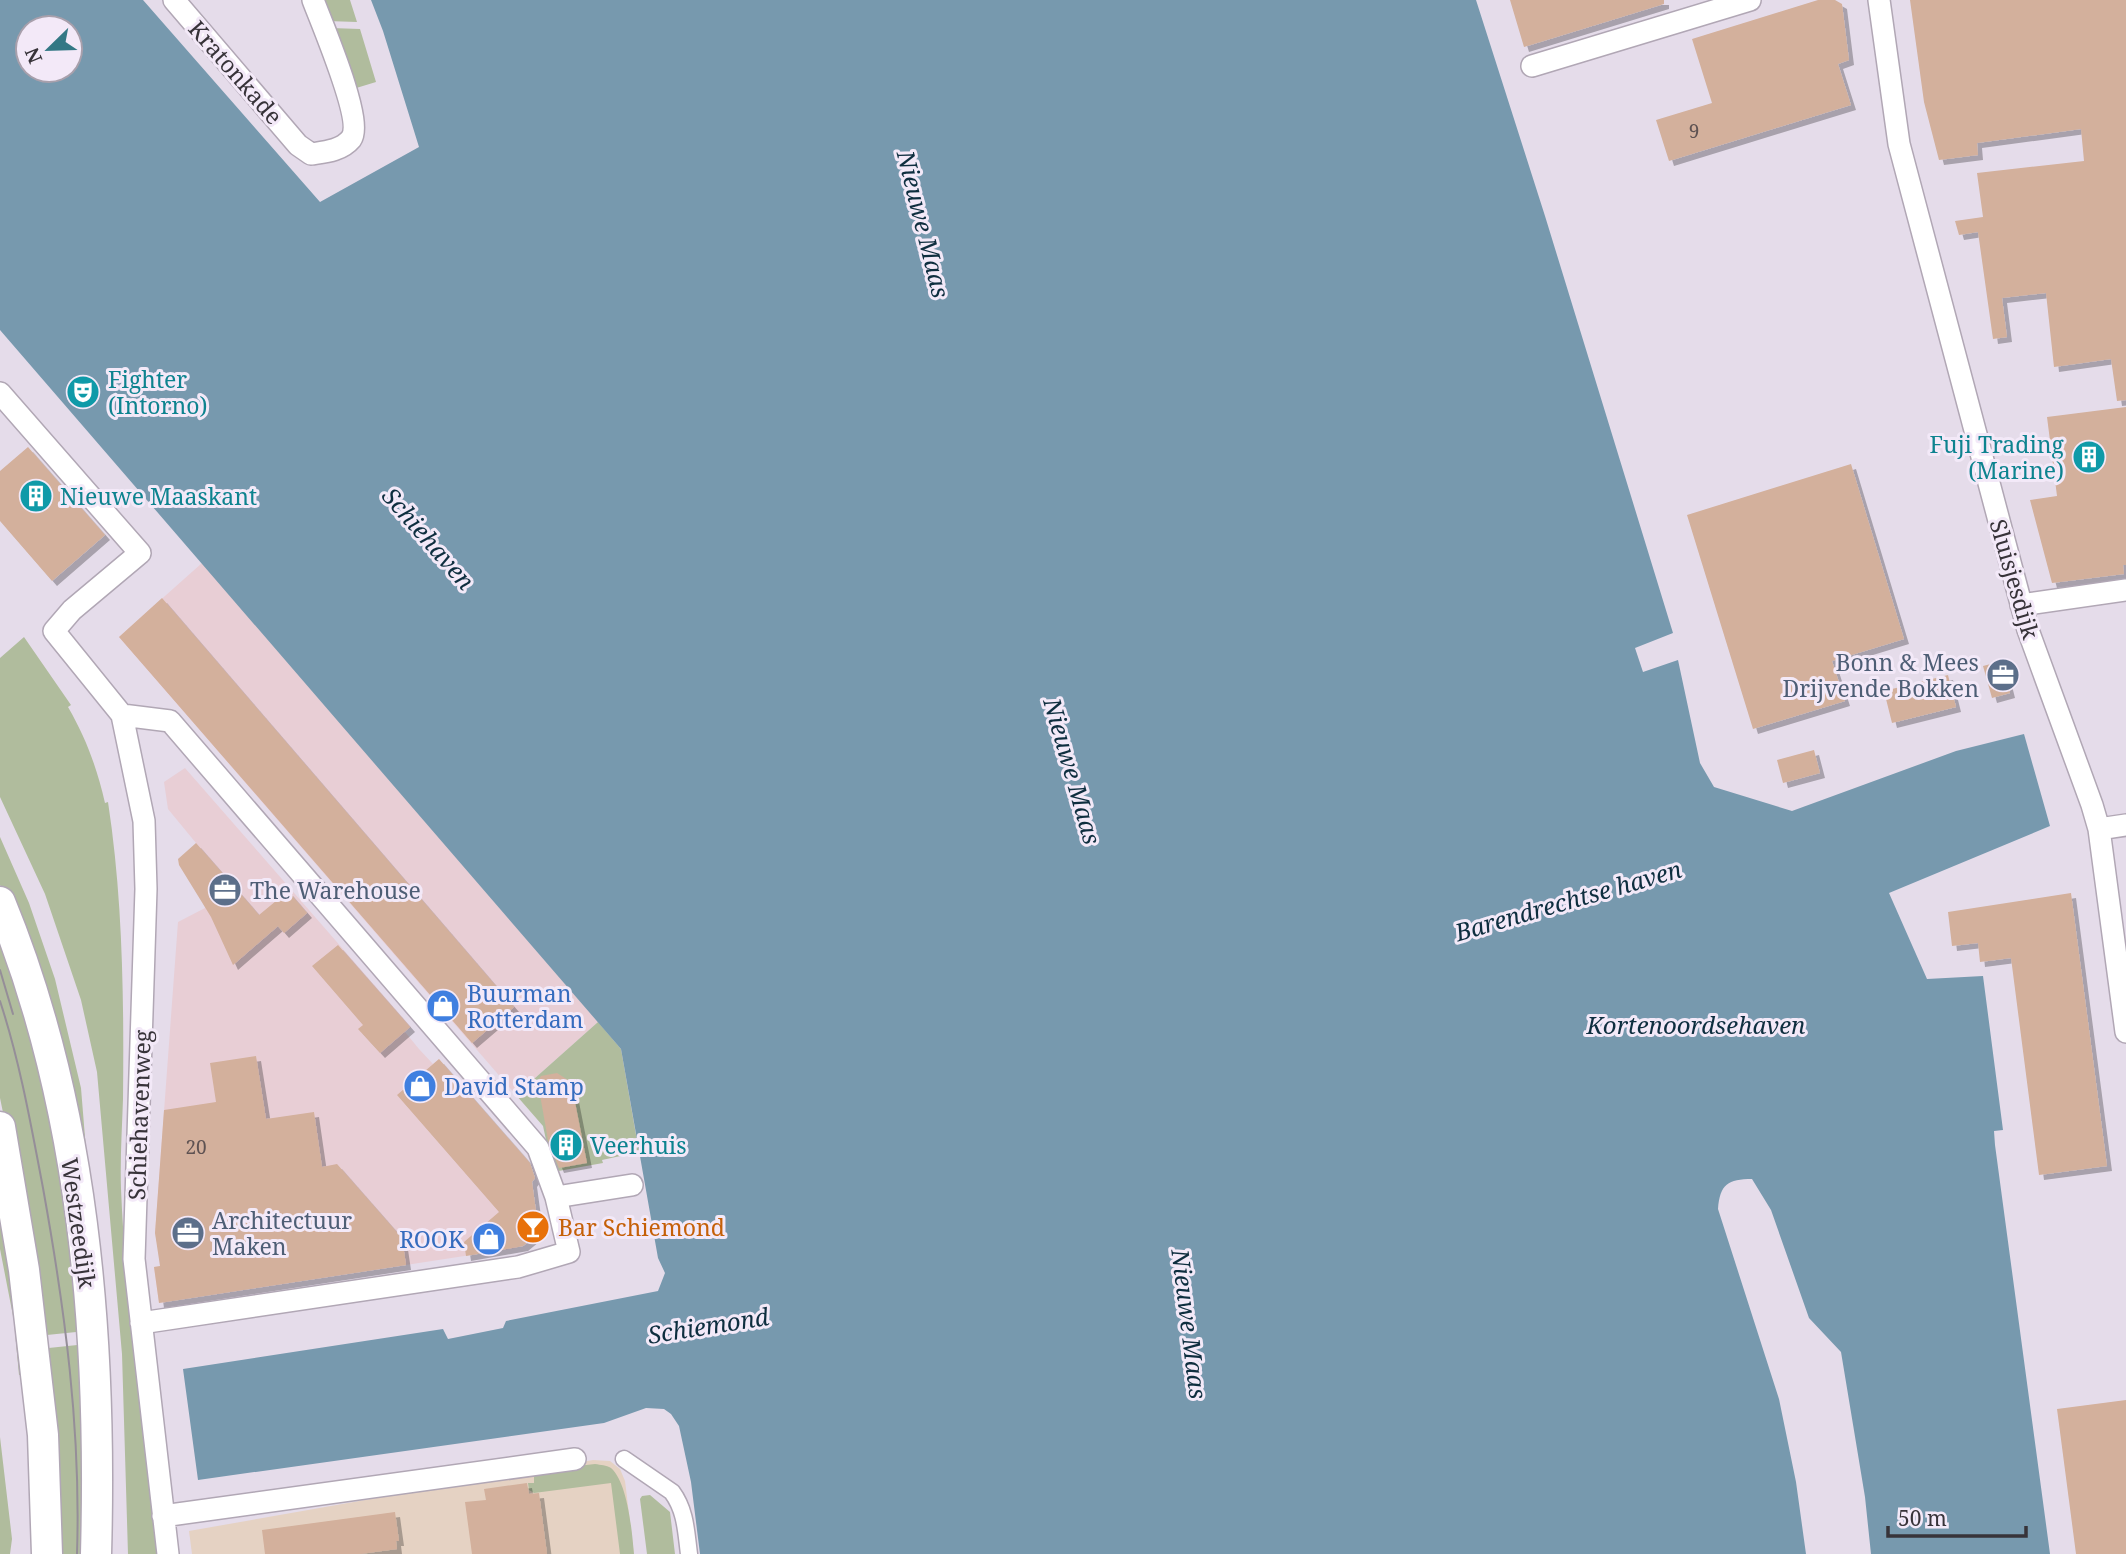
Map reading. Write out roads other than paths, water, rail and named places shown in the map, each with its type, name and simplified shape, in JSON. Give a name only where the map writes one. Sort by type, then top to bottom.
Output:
[{"type":"main road","name":"Westzeedijk","points":[[0,902],[19,951],[46,1037],[66,1132],[79,1214],[90,1305],[95,1388],[96,1554]]},
{"type":"main road","points":[[0,1127],[24,1270],[43,1435],[47,1554]]},
{"type":"street","name":"Kratonkade","points":[[174,0],[298,145],[311,154],[328,152],[343,146],[351,139],[355,130],[353,109],[313,0]]},
{"type":"street","points":[[1532,66],[1750,0]]},
{"type":"street","name":"Sluisjesdijk","points":[[1879,0],[1899,144],[2021,605],[2099,829],[2126,1032]]},
{"type":"street","points":[[0,393],[140,553],[72,610],[54,631],[122,715],[170,721],[538,1148],[556,1197],[569,1252],[518,1267],[141,1323]]},
{"type":"street","points":[[2021,605],[2126,590]]},
{"type":"street","name":"Schiehavenweg","points":[[122,715],[144,821],[146,889],[134,1259],[168,1554]]},
{"type":"street","points":[[2099,829],[2126,825]]},
{"type":"street","points":[[556,1197],[632,1185]]},
{"type":"street","points":[[163,1516],[575,1459]]},
{"type":"street","points":[[624,1459],[672,1492],[677,1499],[685,1518],[689,1554]]},
{"type":"water","points":[[0,0],[143,0],[320,202],[419,147],[371,0],[1476,0],[1673,633],[1635,648],[1643,672],[1678,660],[1700,763],[1714,787],[1792,811],[1956,751],[2024,734],[2050,826],[1889,893],[1927,979],[1983,976],[2003,1130],[1994,1131],[1995,1145],[2050,1554],[1871,1554],[1865,1497],[1841,1352],[1809,1318],[1771,1210],[1752,1179],[1737,1180],[1727,1185],[1721,1194],[1718,1209],[1779,1399],[1796,1482],[1806,1554],[700,1554],[691,1482],[679,1426],[664,1409],[646,1408],[604,1423],[198,1480],[183,1369],[443,1329],[448,1339],[503,1328],[506,1321],[658,1291],[665,1273],[658,1258],[621,1049],[0,330]]},
{"type":"tram line","points":[[0,970],[13,1014]]},
{"type":"tram line","points":[[0,1001],[24,1094],[58,1279],[74,1416],[77,1554]]},
{"type":"place","name":"Fighter (Intorno)","points":[[83,392]]},
{"type":"place","name":"Fuji Trading (Marine)","points":[[2089,457]]},
{"type":"place","name":"Nieuwe Maaskant","points":[[36,496]]},
{"type":"place","name":"Bonn & Mees Drijvende Bokken","points":[[2003,675]]},
{"type":"place","name":"The Warehouse","points":[[225,890]]},
{"type":"place","name":"Buurman Rotterdam","points":[[443,1006]]},
{"type":"place","name":"David Stamp","points":[[420,1086]]},
{"type":"place","name":"Veerhuis","points":[[566,1145]]},
{"type":"place","name":"Bar Schiemond","points":[[533,1227]]},
{"type":"place","name":"Architectuur Maken","points":[[188,1233]]},
{"type":"place","name":"ROOK","points":[[489,1239]]},
{"type":"water label","name":"Nieuwe Maas","points":[[924,224]]},
{"type":"water label","name":"Schiehaven","points":[[429,538]]},
{"type":"water label","name":"Nieuwe Maas","points":[[1073,771]]},
{"type":"water label","name":"Barendrechtse haven","points":[[1568,900]]},
{"type":"water label","name":"Kortenoordsehaven","points":[[1696,1024]]},
{"type":"water label","name":"Nieuwe Maas","points":[[1190,1324]]},
{"type":"water label","name":"Schiemond","points":[[708,1325]]}]
